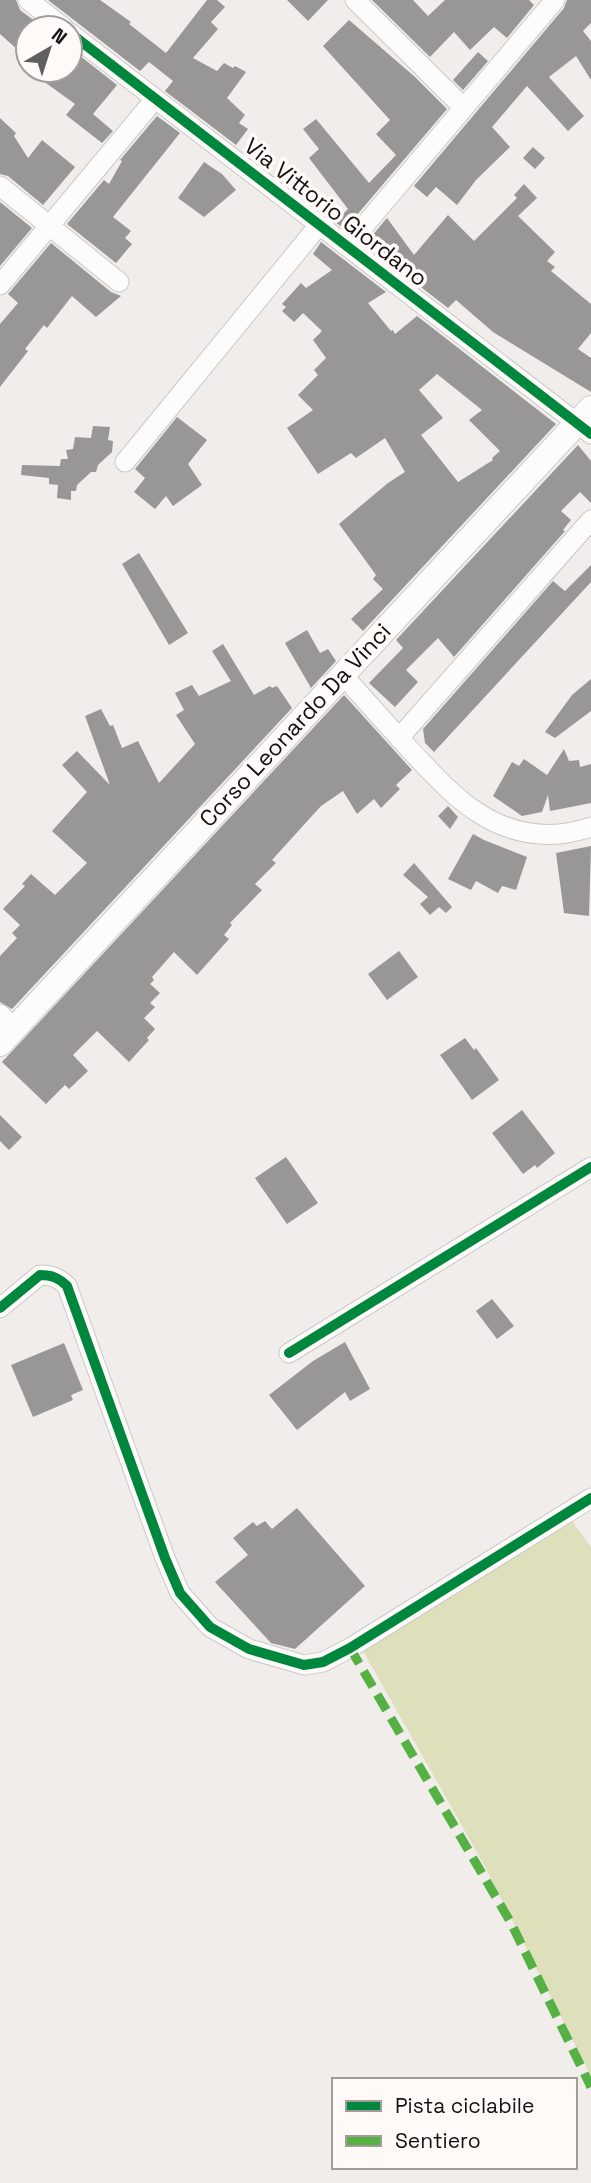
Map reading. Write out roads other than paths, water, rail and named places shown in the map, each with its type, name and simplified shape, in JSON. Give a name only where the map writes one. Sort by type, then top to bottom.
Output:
[{"type":"main road","name":"Corso Leonardo Da Vinci","points":[[5,1029],[586,422]]},
{"type":"street","points":[[28,0],[46,14]]},
{"type":"street","points":[[355,0],[463,107]]},
{"type":"street","points":[[347,246],[548,3]]},
{"type":"street","name":"Via Vittorio Giordano","points":[[84,44],[319,225],[586,422]]},
{"type":"street","points":[[0,285],[155,99]]},
{"type":"street","points":[[0,186],[119,282]]},
{"type":"street","points":[[125,462],[319,225]]},
{"type":"street","points":[[399,738],[591,520]]},
{"type":"street","points":[[342,674],[399,738],[470,810],[498,824],[523,831],[559,834],[591,827]]},
{"type":"street","points":[[289,1353],[591,1167]]},
{"type":"street","points":[[0,1308],[40,1275],[59,1279],[67,1286],[180,1593],[210,1627],[249,1649],[279,1659],[304,1665],[323,1662],[350,1648],[591,1498]]}]
